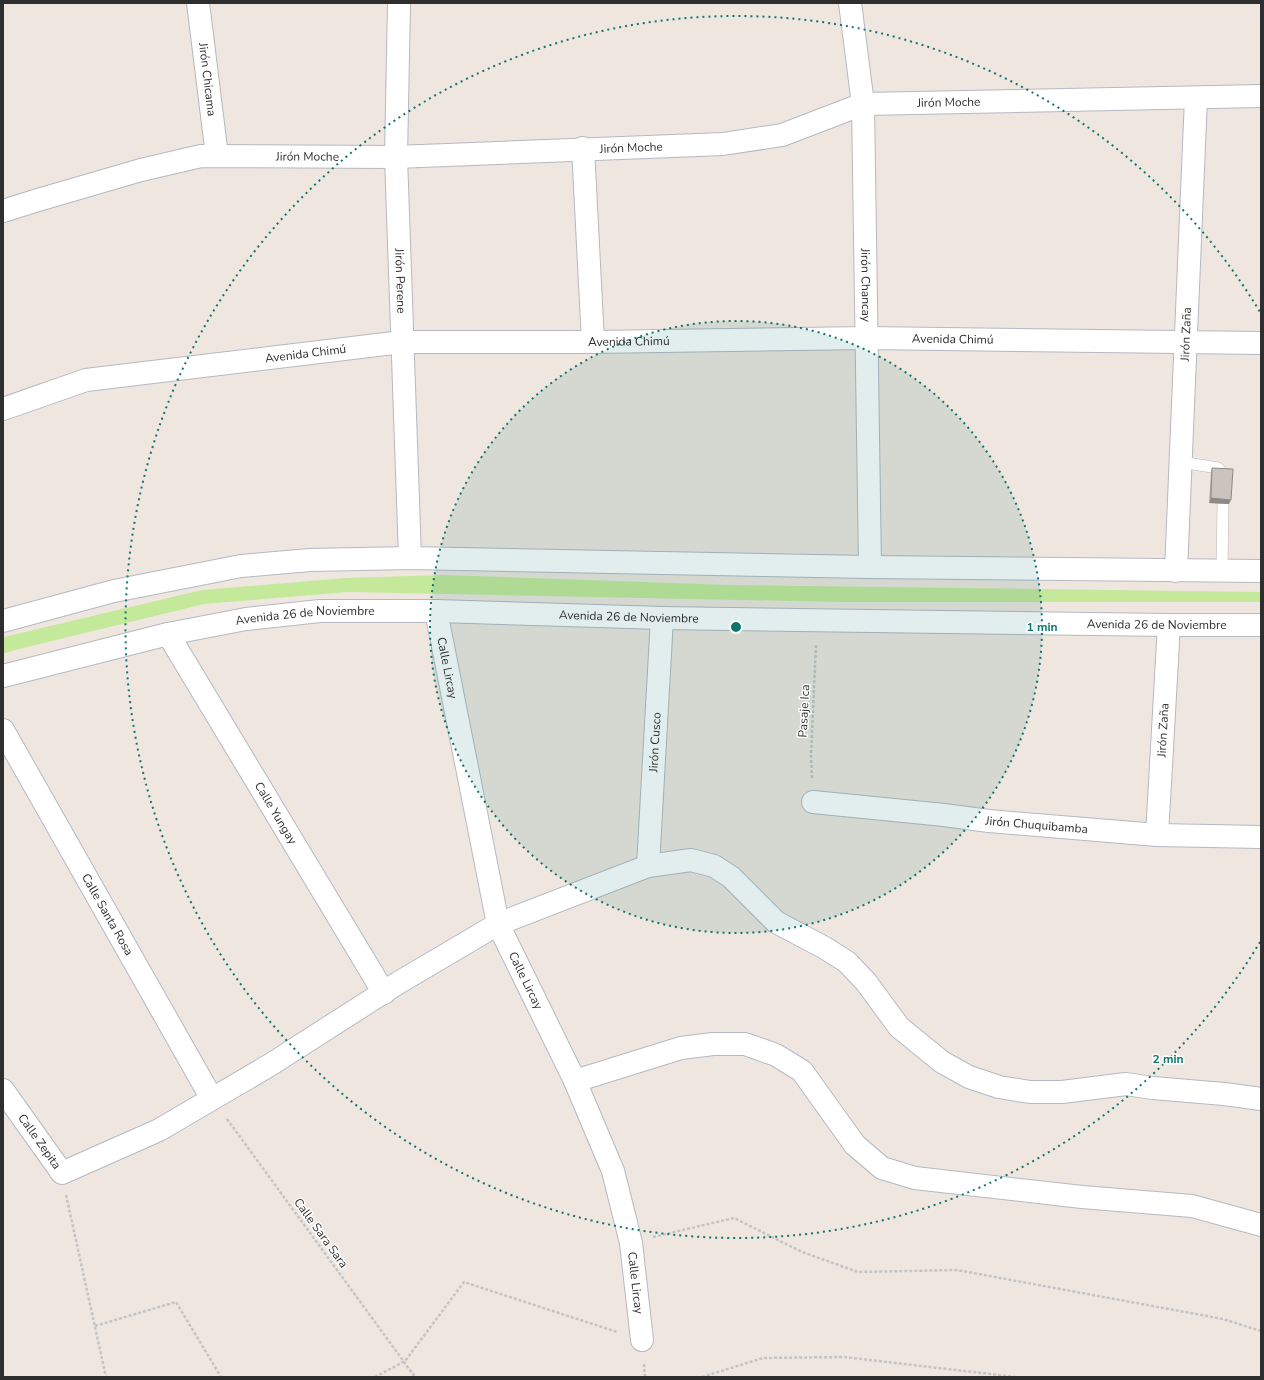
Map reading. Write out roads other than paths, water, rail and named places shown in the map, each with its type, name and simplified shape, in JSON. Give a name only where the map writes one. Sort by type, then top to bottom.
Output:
[{"type":"street","name":"Jirón Chicama","points":[[198,3],[217,156]]},
{"type":"street","name":"Jirón Perene","points":[[401,3],[396,157],[410,558]]},
{"type":"street","name":"Jirón Chancay","points":[[850,3],[863,104],[870,568]]},
{"type":"street","name":"Jirón Moche","points":[[3,211],[141,170],[201,156],[396,157],[583,148],[723,144],[782,135],[863,104],[1261,96]]},
{"type":"street","name":"Jirón Zaña","points":[[1176,571],[1196,98]]},
{"type":"street","points":[[583,148],[594,342]]},
{"type":"street","name":"Avenida Chimú","points":[[3,409],[86,380],[402,342],[594,342],[867,338],[1261,344]]},
{"type":"street","points":[[3,621],[114,591],[241,566],[310,560],[410,558],[870,568],[1261,571]]},
{"type":"street","name":"Avenida 26 de Noviembre","points":[[3,676],[168,634],[246,618],[320,611],[436,611],[662,618],[1261,625]]},
{"type":"street","name":"Calle Lircay","points":[[436,611],[498,924],[575,1081],[613,1170],[631,1243],[642,1340]]},
{"type":"street","name":"Jirón Cusco","points":[[648,866],[662,618]]},
{"type":"street","name":"Jirón Zaña","points":[[1157,835],[1169,625]]},
{"type":"street","name":"Calle Yungay","points":[[168,634],[384,993]]},
{"type":"street","name":"Calle Santa Rosa","points":[[3,730],[212,1099]]},
{"type":"street","name":"Jirón Chuquibamba","points":[[813,802],[944,815],[989,822],[1157,835],[1261,837]]},
{"type":"street","points":[[212,1099],[270,1065],[384,993],[498,924],[648,866],[691,860],[714,866],[731,877],[776,922],[847,962],[866,982],[899,1027],[942,1062],[969,1077],[1000,1087],[1030,1092],[1062,1092],[1126,1084],[1261,1099]]},
{"type":"street","points":[[575,1081],[681,1048],[713,1044],[745,1044],[776,1055],[802,1071],[855,1145],[882,1168],[915,1178],[1082,1197],[1192,1206],[1261,1225]]},
{"type":"street","name":"Calle Zepita","points":[[3,1090],[62,1173],[159,1130],[212,1099]]},
{"type":"lane","points":[[1181,462],[1218,468],[1222,473]]},
{"type":"lane","points":[[1222,571],[1223,504]]}]
